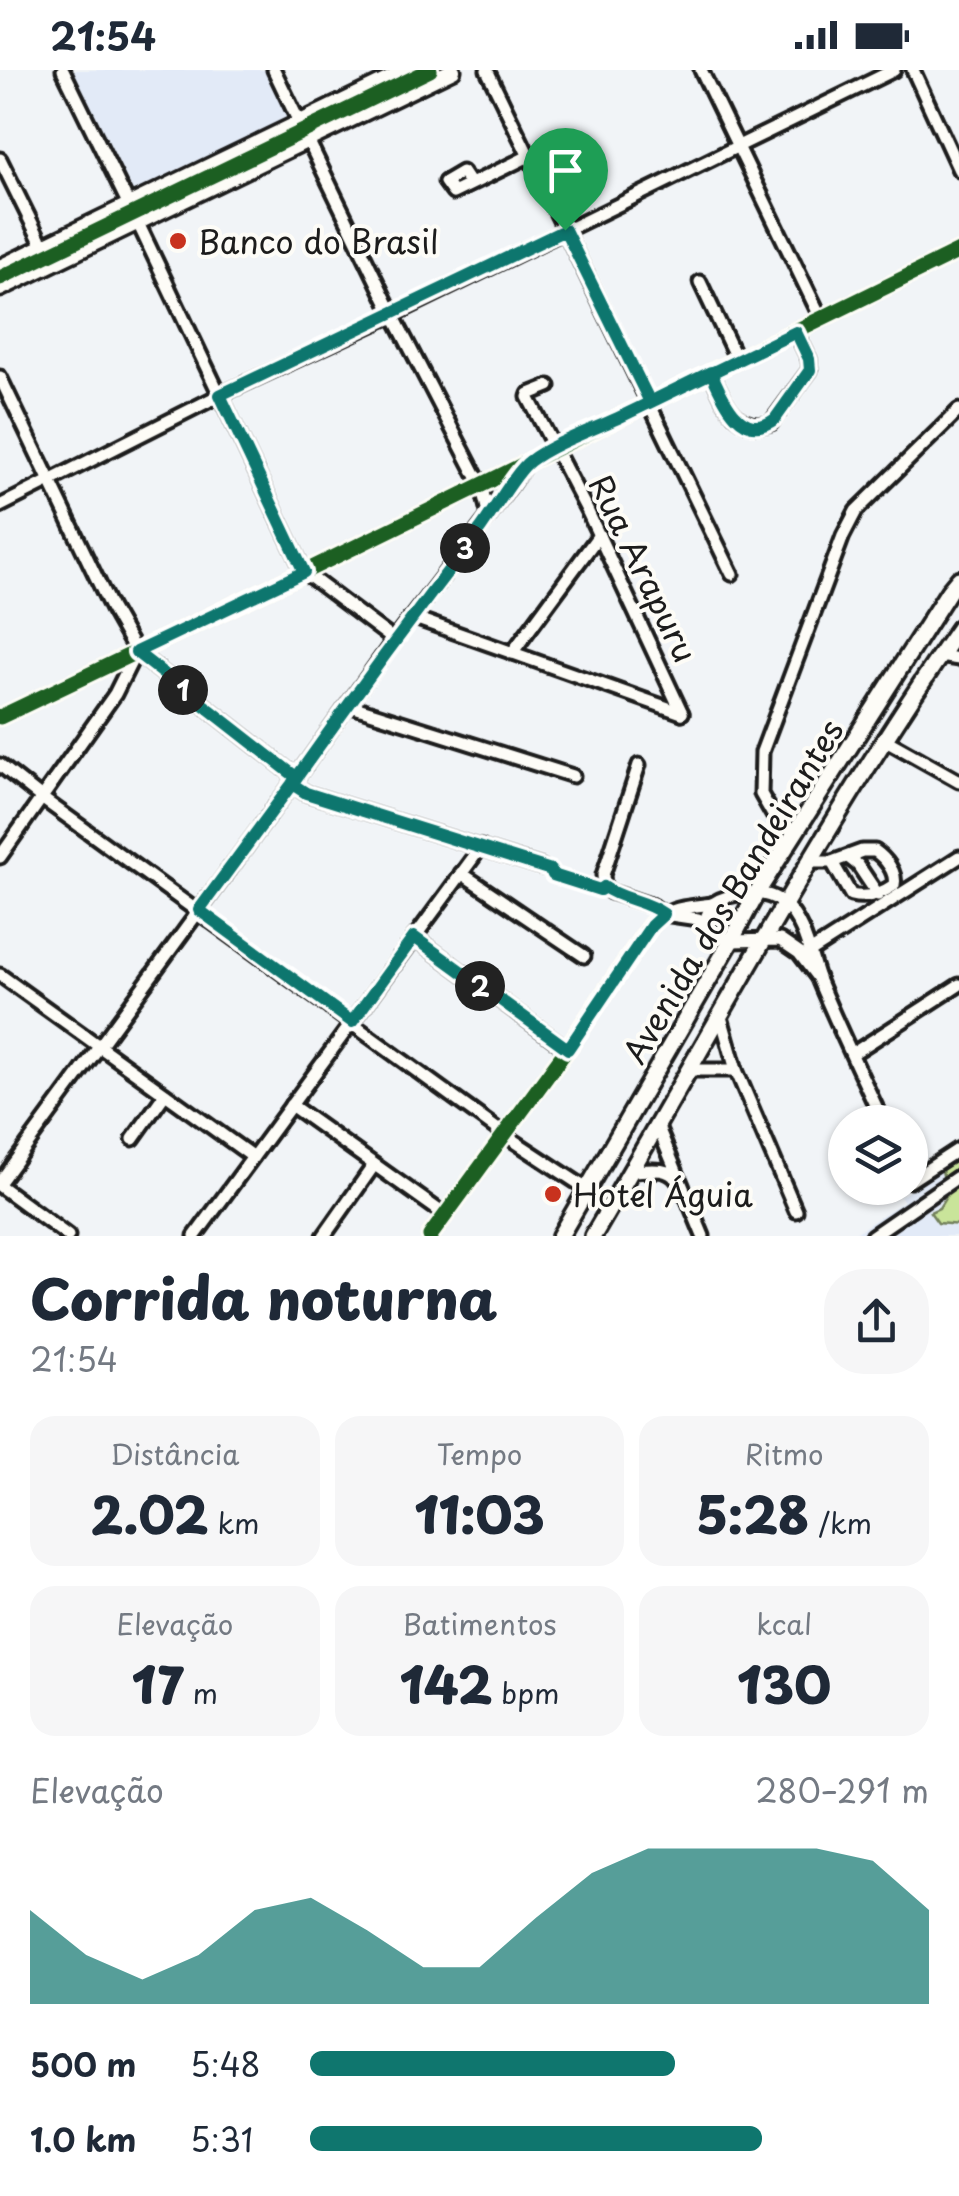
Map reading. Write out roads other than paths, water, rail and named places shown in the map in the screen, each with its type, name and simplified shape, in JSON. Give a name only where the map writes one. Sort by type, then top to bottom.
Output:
[{"type":"highway","name":"Avenida dos Bandeirantes","points":[[560,1236],[756,894],[959,579]]},
{"type":"highway","name":"Avenida dos Bandeirantes","points":[[598,1232],[784,904],[922,680],[957,638]]},
{"type":"main road","points":[[0,267],[408,70]]},
{"type":"main road","points":[[0,289],[453,70]]},
{"type":"street","points":[[63,70],[129,205]]},
{"type":"street","points":[[274,70],[299,122]]},
{"type":"street","points":[[488,70],[732,574]]},
{"type":"street","points":[[701,70],[821,318]]},
{"type":"street","points":[[0,506],[220,395],[894,70]]},
{"type":"street","points":[[912,70],[958,163]]},
{"type":"street","points":[[308,140],[481,485],[490,516]]},
{"type":"street","points":[[470,184],[529,156]]},
{"type":"street","points":[[0,159],[42,246]]},
{"type":"street","points":[[138,223],[304,572],[394,640]]},
{"type":"street","points":[[0,717],[959,251]]},
{"type":"street","points":[[700,282],[737,360]]},
{"type":"street","points":[[711,372],[728,408],[739,420],[756,426],[771,423],[810,370],[796,332]]},
{"type":"street","points":[[0,377],[4,396],[136,652],[306,793],[542,867]]},
{"type":"street","name":"Rua Arapuru","points":[[512,653],[682,712],[600,535],[527,396],[549,386]]},
{"type":"street","points":[[795,833],[765,804],[761,794],[762,752],[843,536],[856,511],[959,410]]},
{"type":"street","points":[[68,1236],[0,1184],[394,640],[528,462]]},
{"type":"street","points":[[412,617],[512,653],[600,535]]},
{"type":"street","points":[[0,857],[115,694],[136,652]]},
{"type":"street","points":[[939,656],[959,659]]},
{"type":"street","points":[[348,705],[573,776]]},
{"type":"street","points":[[884,740],[959,781]]},
{"type":"street","points":[[0,765],[587,1190]]},
{"type":"street","points":[[639,765],[603,876],[604,887],[664,914],[692,917],[732,941],[780,940],[790,944],[818,978]]},
{"type":"street","points":[[195,1236],[480,847]]},
{"type":"street","points":[[810,862],[832,862],[875,851],[896,880],[878,894],[851,895],[832,862]]},
{"type":"street","points":[[810,952],[959,856]]},
{"type":"street","points":[[848,858],[878,894]]},
{"type":"street","points":[[461,873],[584,956]]},
{"type":"street","points":[[430,1236],[568,1049],[651,926],[677,908],[756,894],[784,904],[793,914],[875,1105]]},
{"type":"street","points":[[706,926],[712,904]]},
{"type":"street","points":[[414,937],[568,1049]]},
{"type":"street","points":[[0,976],[253,1157]]},
{"type":"street","points":[[852,1054],[959,984]]},
{"type":"street","points":[[720,1017],[736,1070],[796,1211]]},
{"type":"street","points":[[690,1070],[736,1070]]},
{"type":"street","points":[[132,1139],[164,1094]]},
{"type":"street","points":[[292,1105],[445,1215]]},
{"type":"street","points":[[657,1125],[703,1236]]},
{"type":"street","points":[[928,1170],[959,1149]]},
{"type":"street","points":[[324,1236],[374,1165]]},
{"type":"street","points":[[630,1171],[672,1173],[682,1187]]},
{"type":"street","points":[[928,1198],[959,1176]]},
{"type":"street","points":[[872,1236],[918,1205]]},
{"type":"place","name":"Banco do Brasil","points":[[178,241]]},
{"type":"place","name":"Hotel Águia","points":[[553,1194]]}]
